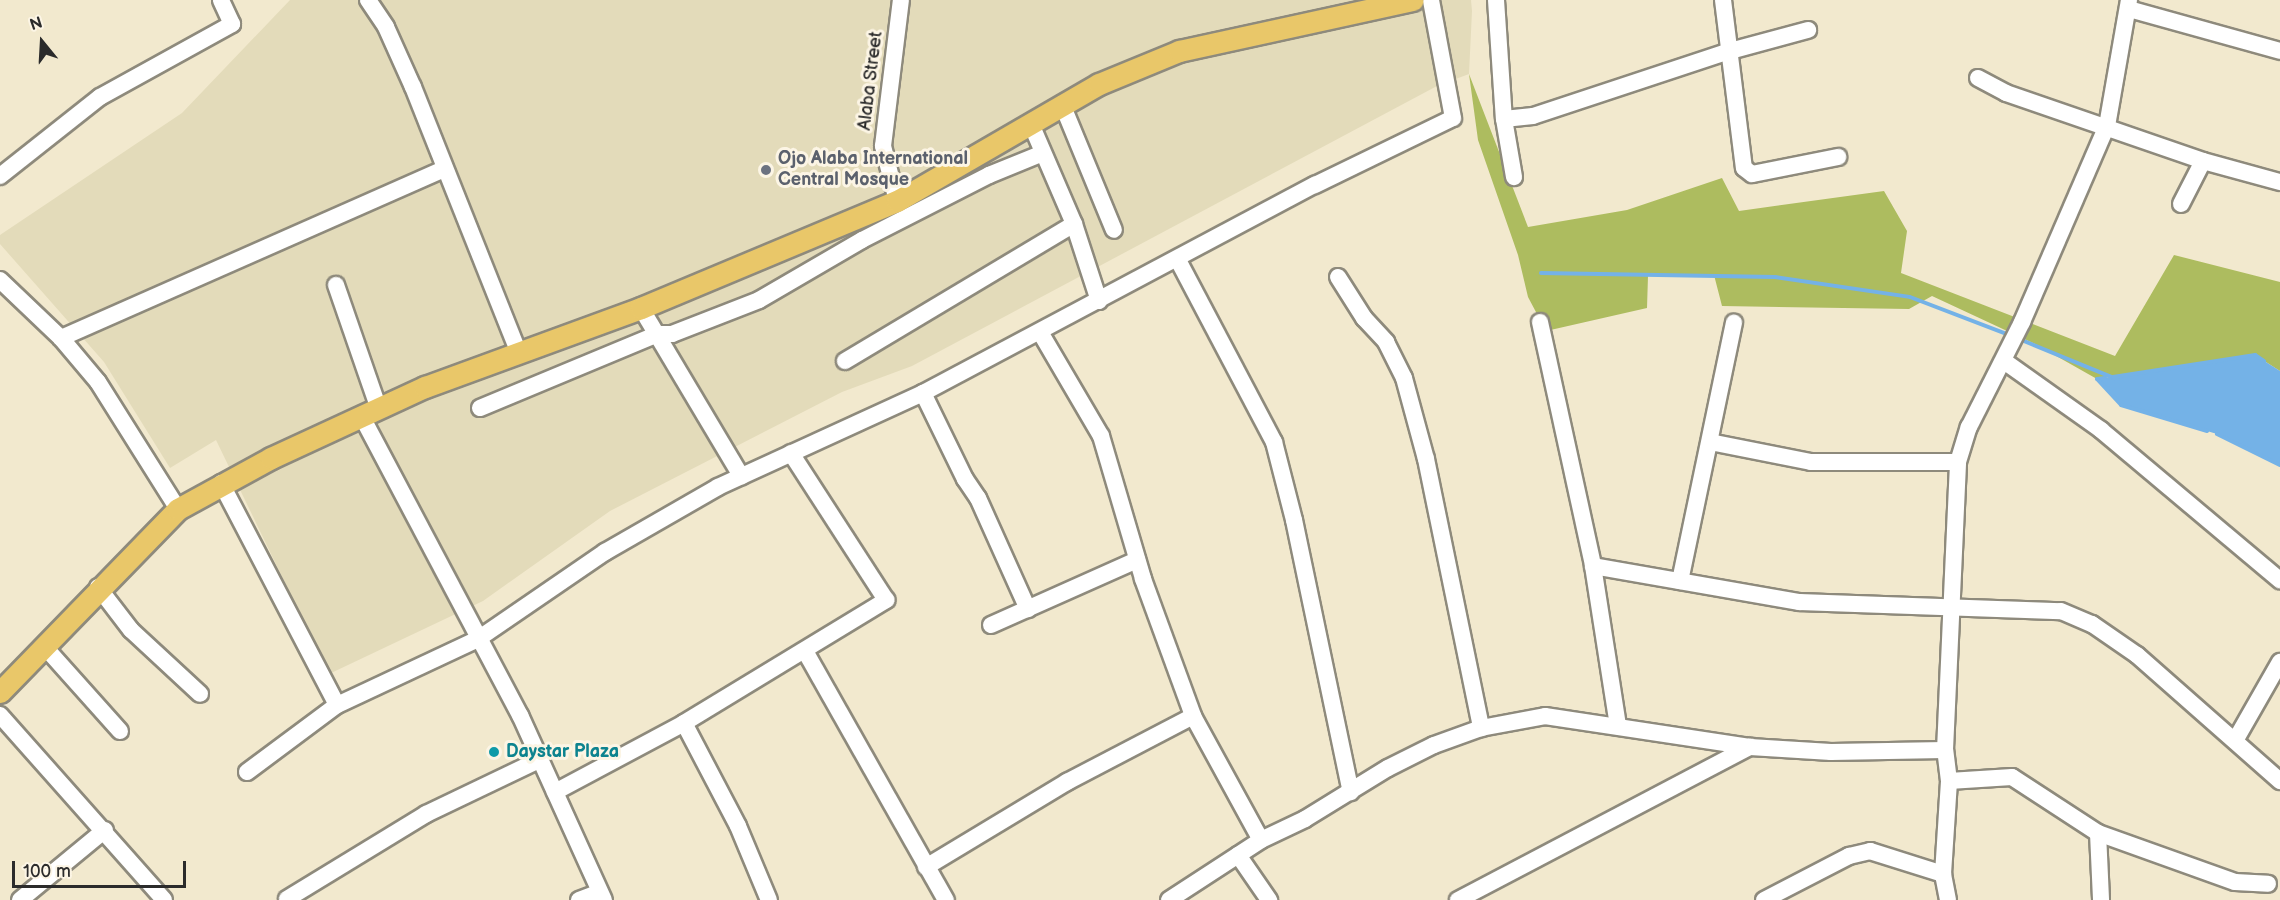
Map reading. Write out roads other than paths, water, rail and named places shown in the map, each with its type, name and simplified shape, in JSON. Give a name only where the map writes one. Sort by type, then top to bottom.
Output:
[{"type":"main road","points":[[0,692],[98,587],[178,509],[221,483],[370,412],[519,353],[642,308],[897,201],[1062,104],[1179,51],[1412,0]]},
{"type":"street","points":[[0,176],[100,97],[232,24],[221,0]]},
{"type":"street","points":[[369,0],[386,27],[519,353]]},
{"type":"street","name":"Alaba Street","points":[[897,201],[883,146],[901,0]]},
{"type":"street","points":[[247,772],[337,705],[478,639],[605,552],[741,476],[923,393],[1178,260],[1315,185],[1453,118],[1431,0]]},
{"type":"street","points":[[1496,0],[1504,119],[1514,177]]},
{"type":"street","points":[[1723,0],[1747,172],[1838,157]]},
{"type":"street","points":[[1948,900],[1943,874],[1949,781],[1945,750],[1958,462],[1969,427],[2022,322],[2107,126],[2129,5],[2280,51]]},
{"type":"street","points":[[1504,119],[1544,113],[1730,51],[1808,30]]},
{"type":"street","points":[[1978,78],[2006,93],[2203,161],[2280,182]]},
{"type":"street","points":[[1062,104],[1114,230]]},
{"type":"street","points":[[1031,124],[1074,224],[1099,301]]},
{"type":"street","points":[[480,408],[658,334],[672,334],[759,300],[862,240],[989,175],[1043,153]]},
{"type":"street","points":[[2181,204],[2203,161]]},
{"type":"street","points":[[61,338],[444,169]]},
{"type":"street","points":[[845,361],[1074,224]]},
{"type":"street","points":[[1178,260],[1274,442],[1294,520],[1351,792]]},
{"type":"street","points":[[1338,277],[1364,318],[1386,342],[1404,378],[1426,459],[1481,728]]},
{"type":"street","points":[[0,280],[61,338],[126,421],[178,509]]},
{"type":"street","points":[[336,285],[370,412],[478,639],[541,759],[602,896],[579,900]]},
{"type":"street","points":[[642,308],[741,476]]},
{"type":"street","points":[[1540,322],[1593,566],[1618,726]]},
{"type":"street","points":[[1680,581],[1734,323]]},
{"type":"street","points":[[1040,332],[1101,436],[1137,560],[1193,716],[1261,840]]},
{"type":"street","points":[[2006,356],[2101,430],[2280,580]]},
{"type":"street","points":[[923,393],[978,498],[1028,609]]},
{"type":"street","points":[[1710,442],[1811,462],[1958,462]]},
{"type":"street","points":[[555,792],[684,723],[806,651],[886,600],[791,453]]},
{"type":"street","points":[[221,483],[337,705]]},
{"type":"street","points":[[992,625],[1137,560]]},
{"type":"street","points":[[1593,566],[1799,602],[1953,604],[2061,611],[2076,615],[2137,655],[2236,739],[2280,782]]},
{"type":"street","points":[[98,587],[131,630],[200,694]]},
{"type":"street","points":[[44,646],[120,731]]},
{"type":"street","points":[[806,651],[946,900]]},
{"type":"street","points":[[2236,739],[2280,662]]},
{"type":"street","points":[[0,715],[105,830],[164,900]]},
{"type":"street","points":[[926,867],[1067,782],[1193,716]]},
{"type":"street","points":[[1169,900],[1261,840],[1434,745],[1481,728],[1545,716],[1749,747],[1831,753],[1945,750]]},
{"type":"street","points":[[684,723],[738,826],[769,900]]},
{"type":"street","points":[[1458,900],[1749,747]]},
{"type":"street","points":[[287,899],[426,814],[541,759]]},
{"type":"street","points":[[1949,781],[2012,777],[2098,834],[2235,882],[2268,884]]},
{"type":"street","points":[[20,900],[105,830]]},
{"type":"street","points":[[2098,834],[2100,900]]},
{"type":"street","points":[[1764,900],[1849,856],[1870,850],[1943,874]]},
{"type":"street","points":[[1238,855],[1269,900]]},
{"type":"water","points":[[2255,355],[2280,371],[2280,465],[2217,434],[2121,405],[2097,379]]},
{"type":"waterway","points":[[1541,273],[1775,277],[1910,297],[2009,335]]},
{"type":"waterway","points":[[2019,339],[2114,378]]},
{"type":"waterway","points":[[2113,377],[2255,355],[2264,361]]},
{"type":"waterway","points":[[2105,378],[2097,379],[2121,405],[2207,431]]},
{"type":"waterway","points":[[2217,434],[2280,465]]},
{"type":"place","name":"Ojo Alaba International Central Mosque","points":[[766,170]]},
{"type":"place","name":"Daystar Plaza","points":[[494,752]]}]
